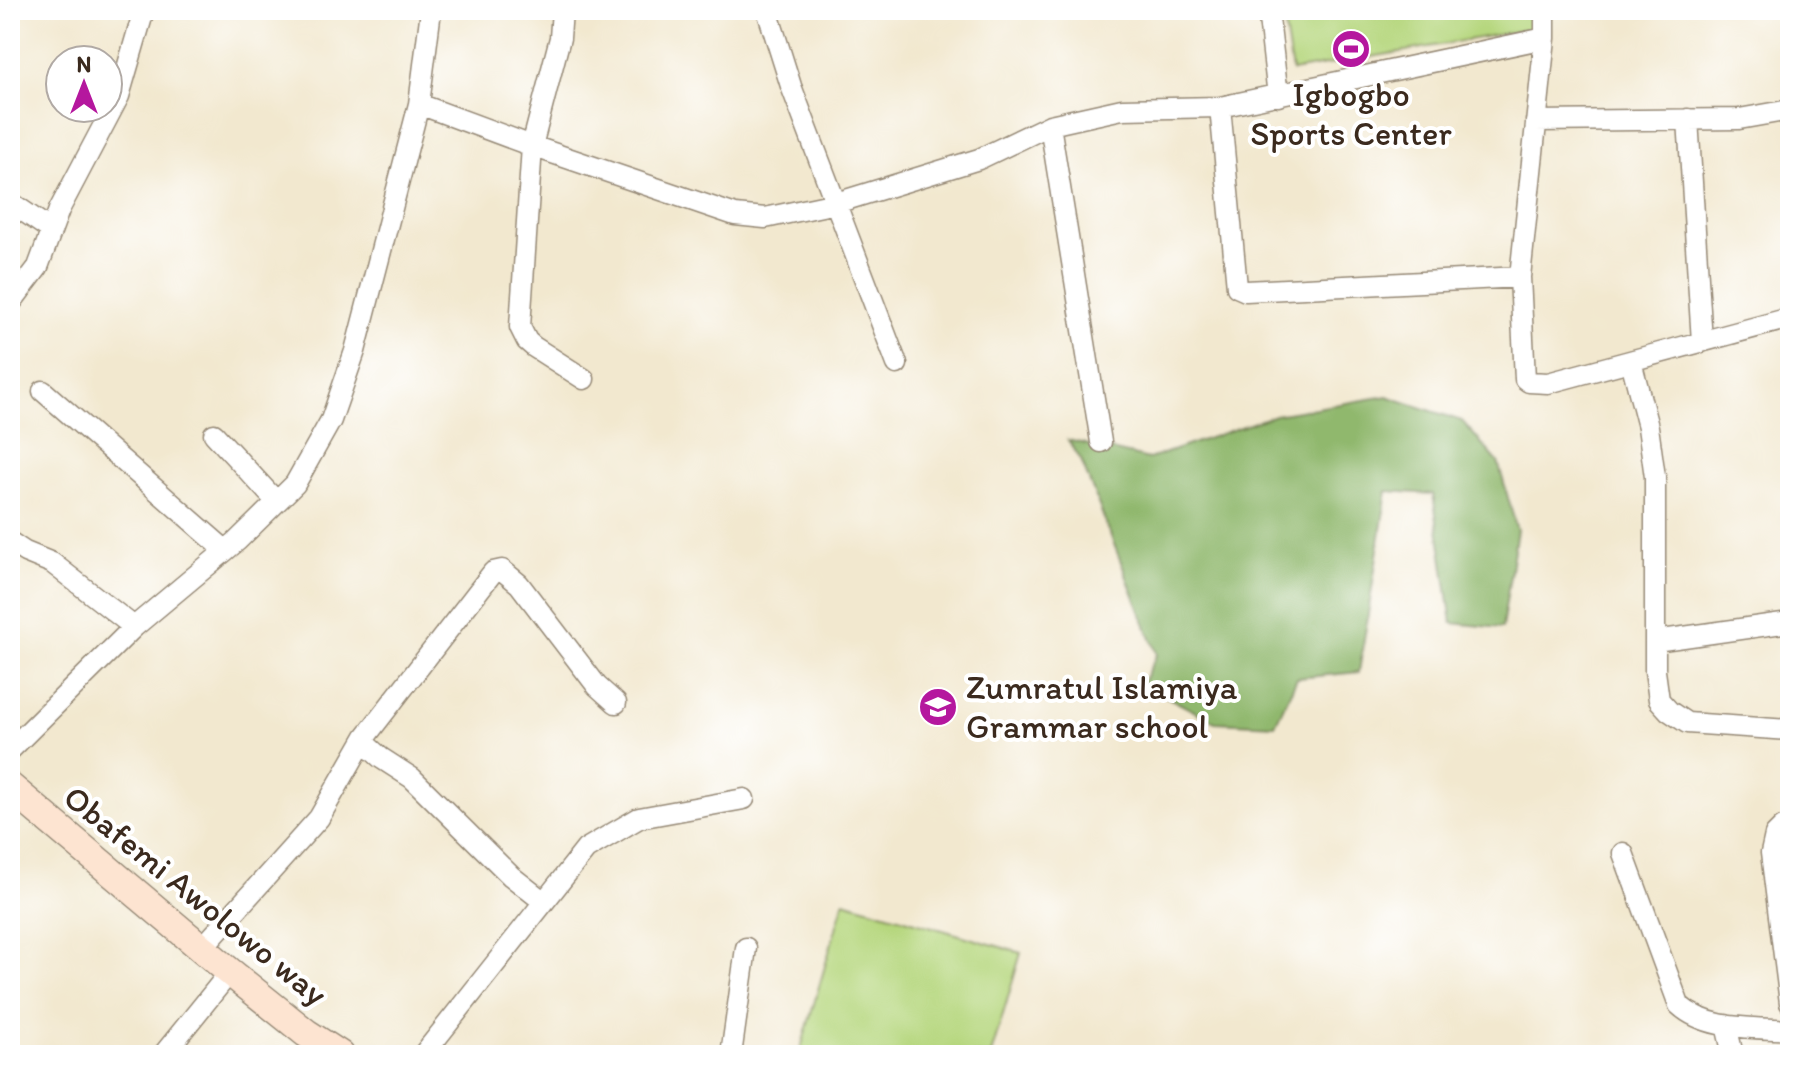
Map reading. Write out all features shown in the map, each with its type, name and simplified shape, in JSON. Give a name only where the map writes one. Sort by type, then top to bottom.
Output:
[{"type":"main road","name":"Obafemi Awolowo way","points":[[10,787],[230,972],[306,1033],[340,1055]]},
{"type":"street","points":[[10,304],[38,267],[51,230],[119,96],[144,10]]},
{"type":"street","points":[[10,750],[134,627],[225,550],[295,484],[331,420],[355,351],[419,104],[431,10]]},
{"type":"street","points":[[562,10],[560,38],[532,146],[520,327],[534,347],[584,379]]},
{"type":"street","points":[[767,10],[791,86],[897,364]]},
{"type":"street","points":[[1268,10],[1278,96]]},
{"type":"street","points":[[1545,10],[1545,38],[1520,277],[1525,379],[1548,383],[1790,318]]},
{"type":"street","points":[[419,104],[532,146],[748,218],[765,218],[836,203],[979,159],[1050,125],[1122,109],[1220,107],[1545,38]]},
{"type":"street","points":[[1220,107],[1237,287],[1246,291],[1520,277]]},
{"type":"street","points":[[1536,121],[1739,119],[1790,110]]},
{"type":"street","points":[[1688,119],[1702,342]]},
{"type":"street","points":[[1050,125],[1101,442]]},
{"type":"street","points":[[10,202],[51,230]]},
{"type":"street","points":[[1631,361],[1648,427],[1655,477],[1655,671],[1659,700],[1687,723],[1790,730]]},
{"type":"street","points":[[43,391],[225,550]]},
{"type":"street","points":[[214,434],[275,500]]},
{"type":"street","points":[[10,542],[52,563],[134,627]]},
{"type":"street","points":[[202,948],[319,818],[363,742],[498,569],[519,584],[597,686],[616,703]]},
{"type":"street","points":[[1655,641],[1790,622]]},
{"type":"street","points":[[363,742],[412,778],[511,876],[544,902]]},
{"type":"street","points":[[423,1055],[586,849],[639,818],[744,799]]},
{"type":"street","points":[[1790,827],[1783,827],[1775,835],[1771,853],[1790,1003]]},
{"type":"street","points":[[1623,853],[1679,1005],[1690,1014],[1726,1025],[1790,1030]]},
{"type":"street","points":[[731,1055],[746,948]]},
{"type":"street","points":[[163,1055],[230,972]]},
{"type":"street","points":[[1726,1025],[1733,1055]]},
{"type":"green space","name":"Igbogbo Sports Center","points":[[1282,10],[1535,10],[1536,28],[1292,71]]},
{"type":"green space","points":[[1387,396],[1462,421],[1498,462],[1517,530],[1502,628],[1452,623],[1433,494],[1387,491],[1359,672],[1297,678],[1275,725],[1215,722],[1142,684],[1157,654],[1081,460],[1068,440],[1149,459],[1275,415]]},
{"type":"green space","points":[[844,901],[1021,953],[991,1055],[799,1055]]},
{"type":"place","name":"Igbogbo Sports Center","points":[[1351,49]]},
{"type":"place","name":"Zumratul Islamiya Grammar school","points":[[938,707]]}]
